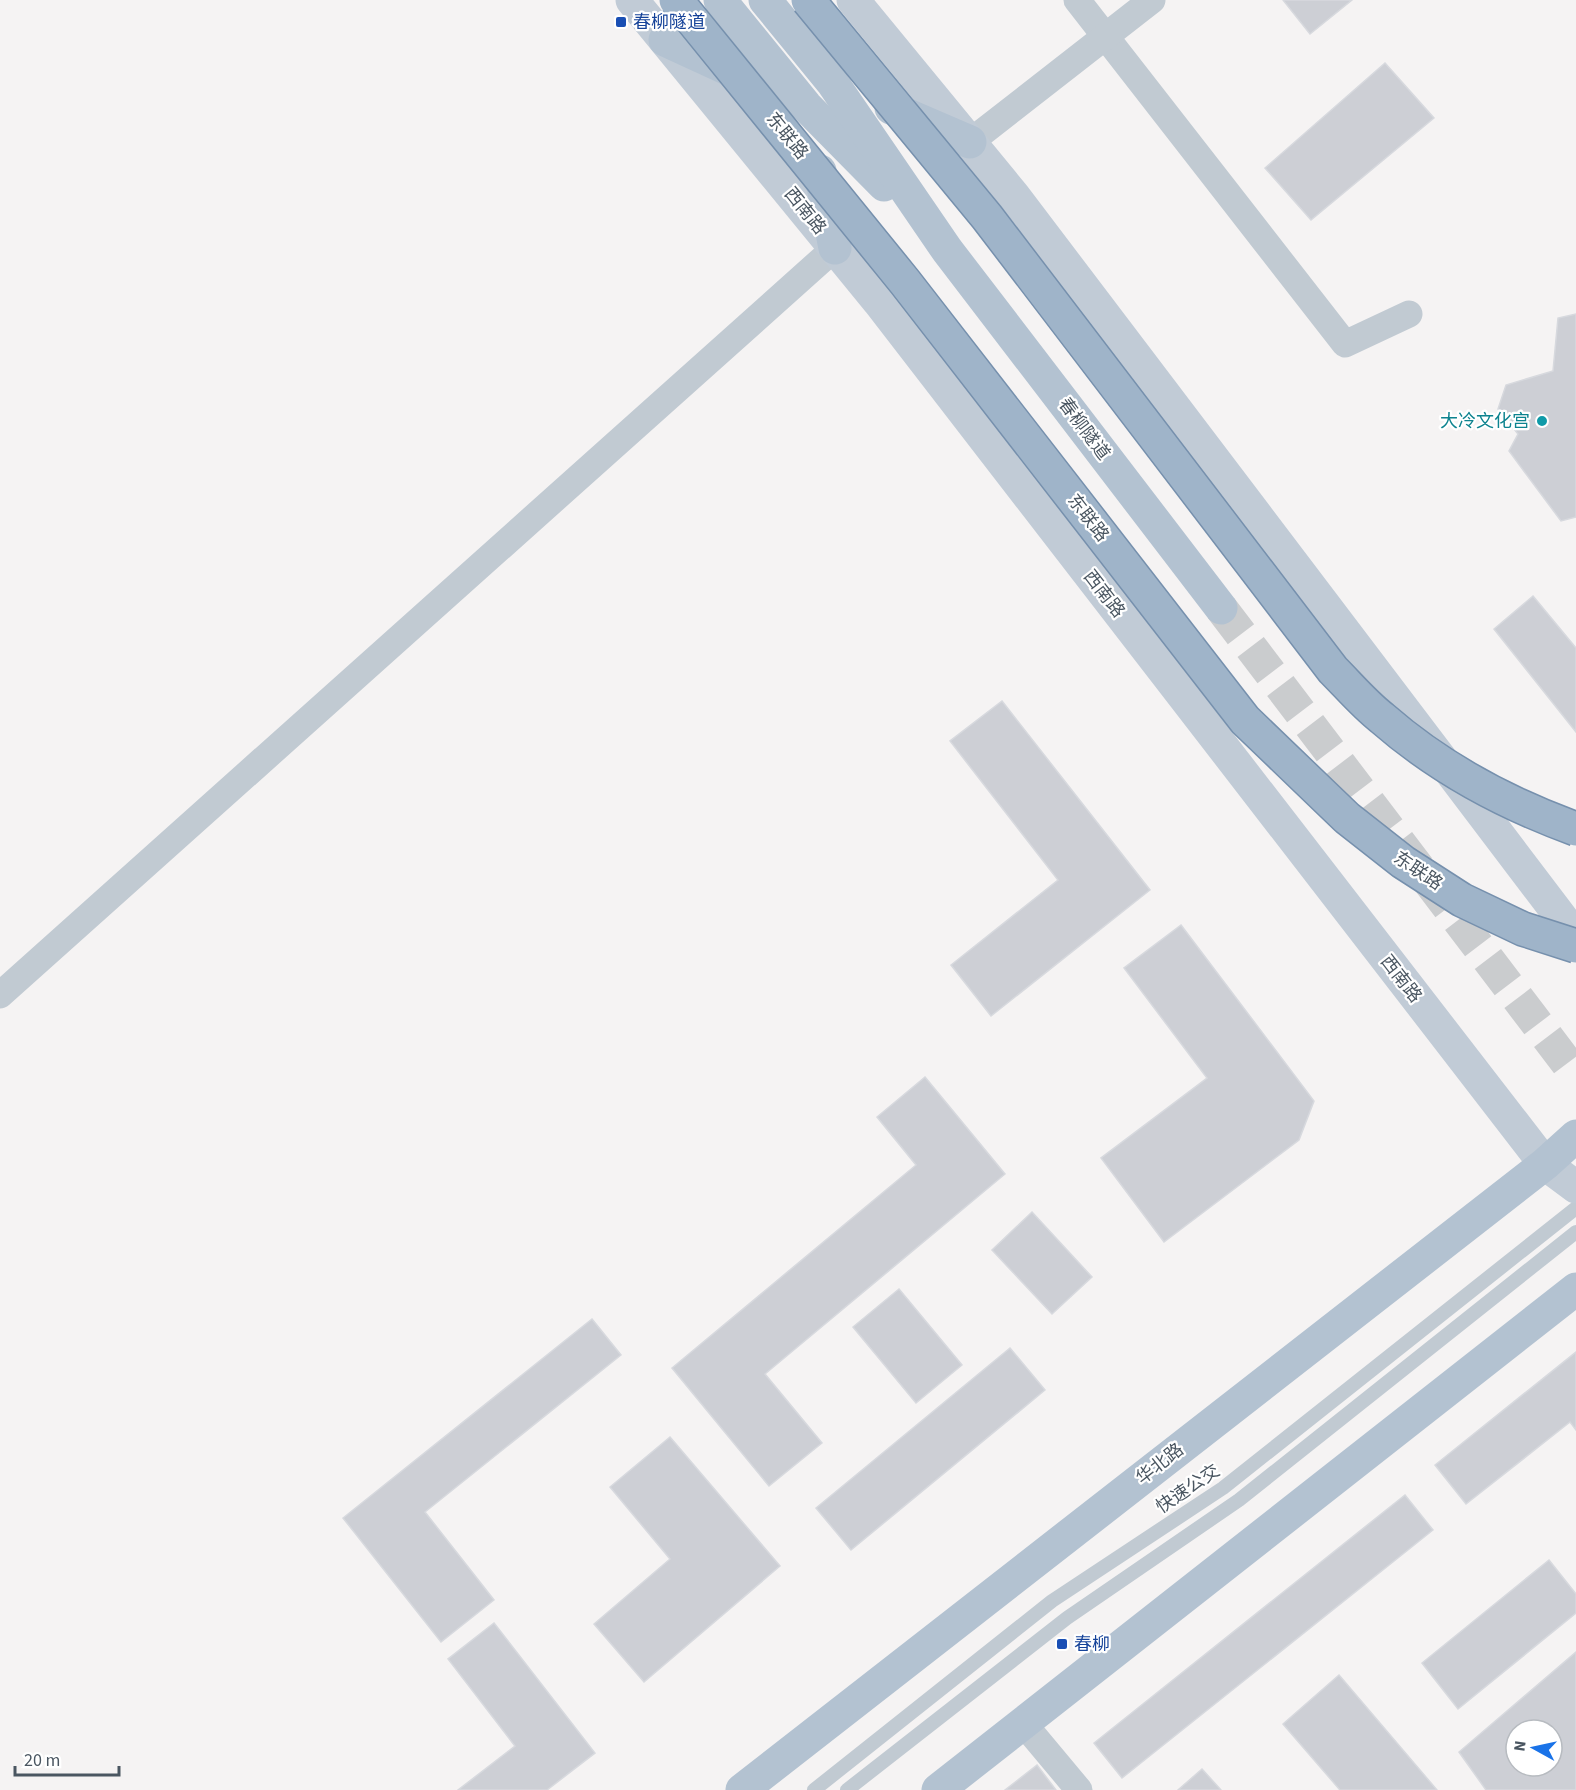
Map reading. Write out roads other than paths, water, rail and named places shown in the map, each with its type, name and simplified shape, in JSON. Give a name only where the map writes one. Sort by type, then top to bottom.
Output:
[{"type":"highway","name":"东联路","points":[[676,0],[905,282],[1245,720],[1347,818],[1402,862],[1462,900],[1523,928],[1576,946]]},
{"type":"highway","points":[[808,0],[987,217],[1333,670],[1382,718],[1486,790],[1536,814],[1576,829]]},
{"type":"main road","name":"西南路","points":[[632,0],[836,248],[1545,1164],[1576,1187]]},
{"type":"main road","points":[[720,0],[806,105],[947,249]]},
{"type":"main road","points":[[765,0],[832,82],[947,249]]},
{"type":"main road","points":[[853,0],[1029,215],[1576,937]]},
{"type":"main road","points":[[665,40],[806,105]]},
{"type":"main road","points":[[832,82],[970,142]]},
{"type":"main road","points":[[806,105],[836,248]]},
{"type":"main road","name":"春柳隧道","points":[[947,249],[1221,608]]},
{"type":"main road","name":"华北路","points":[[742,1790],[1545,1164],[1576,1136]]},
{"type":"main road","points":[[938,1790],[1576,1289]]},
{"type":"street","points":[[1077,0],[1345,344],[1409,314]]},
{"type":"street","points":[[970,142],[1152,0]]},
{"type":"street","points":[[0,995],[836,248]]},
{"type":"street","points":[[1023,1723],[1079,1790]]},
{"type":"lane","name":"快速公交","points":[[814,1790],[1052,1601],[1223,1488],[1576,1208]]},
{"type":"lane","points":[[846,1790],[1067,1618],[1239,1500],[1576,1232]]},
{"type":"tunnel","points":[[1221,608],[1576,1075]]},
{"type":"place","name":"春柳隧道","points":[[621,22]]},
{"type":"place","name":"大冷文化宫","points":[[1542,421]]},
{"type":"place","name":"春柳","points":[[1062,1644]]}]
